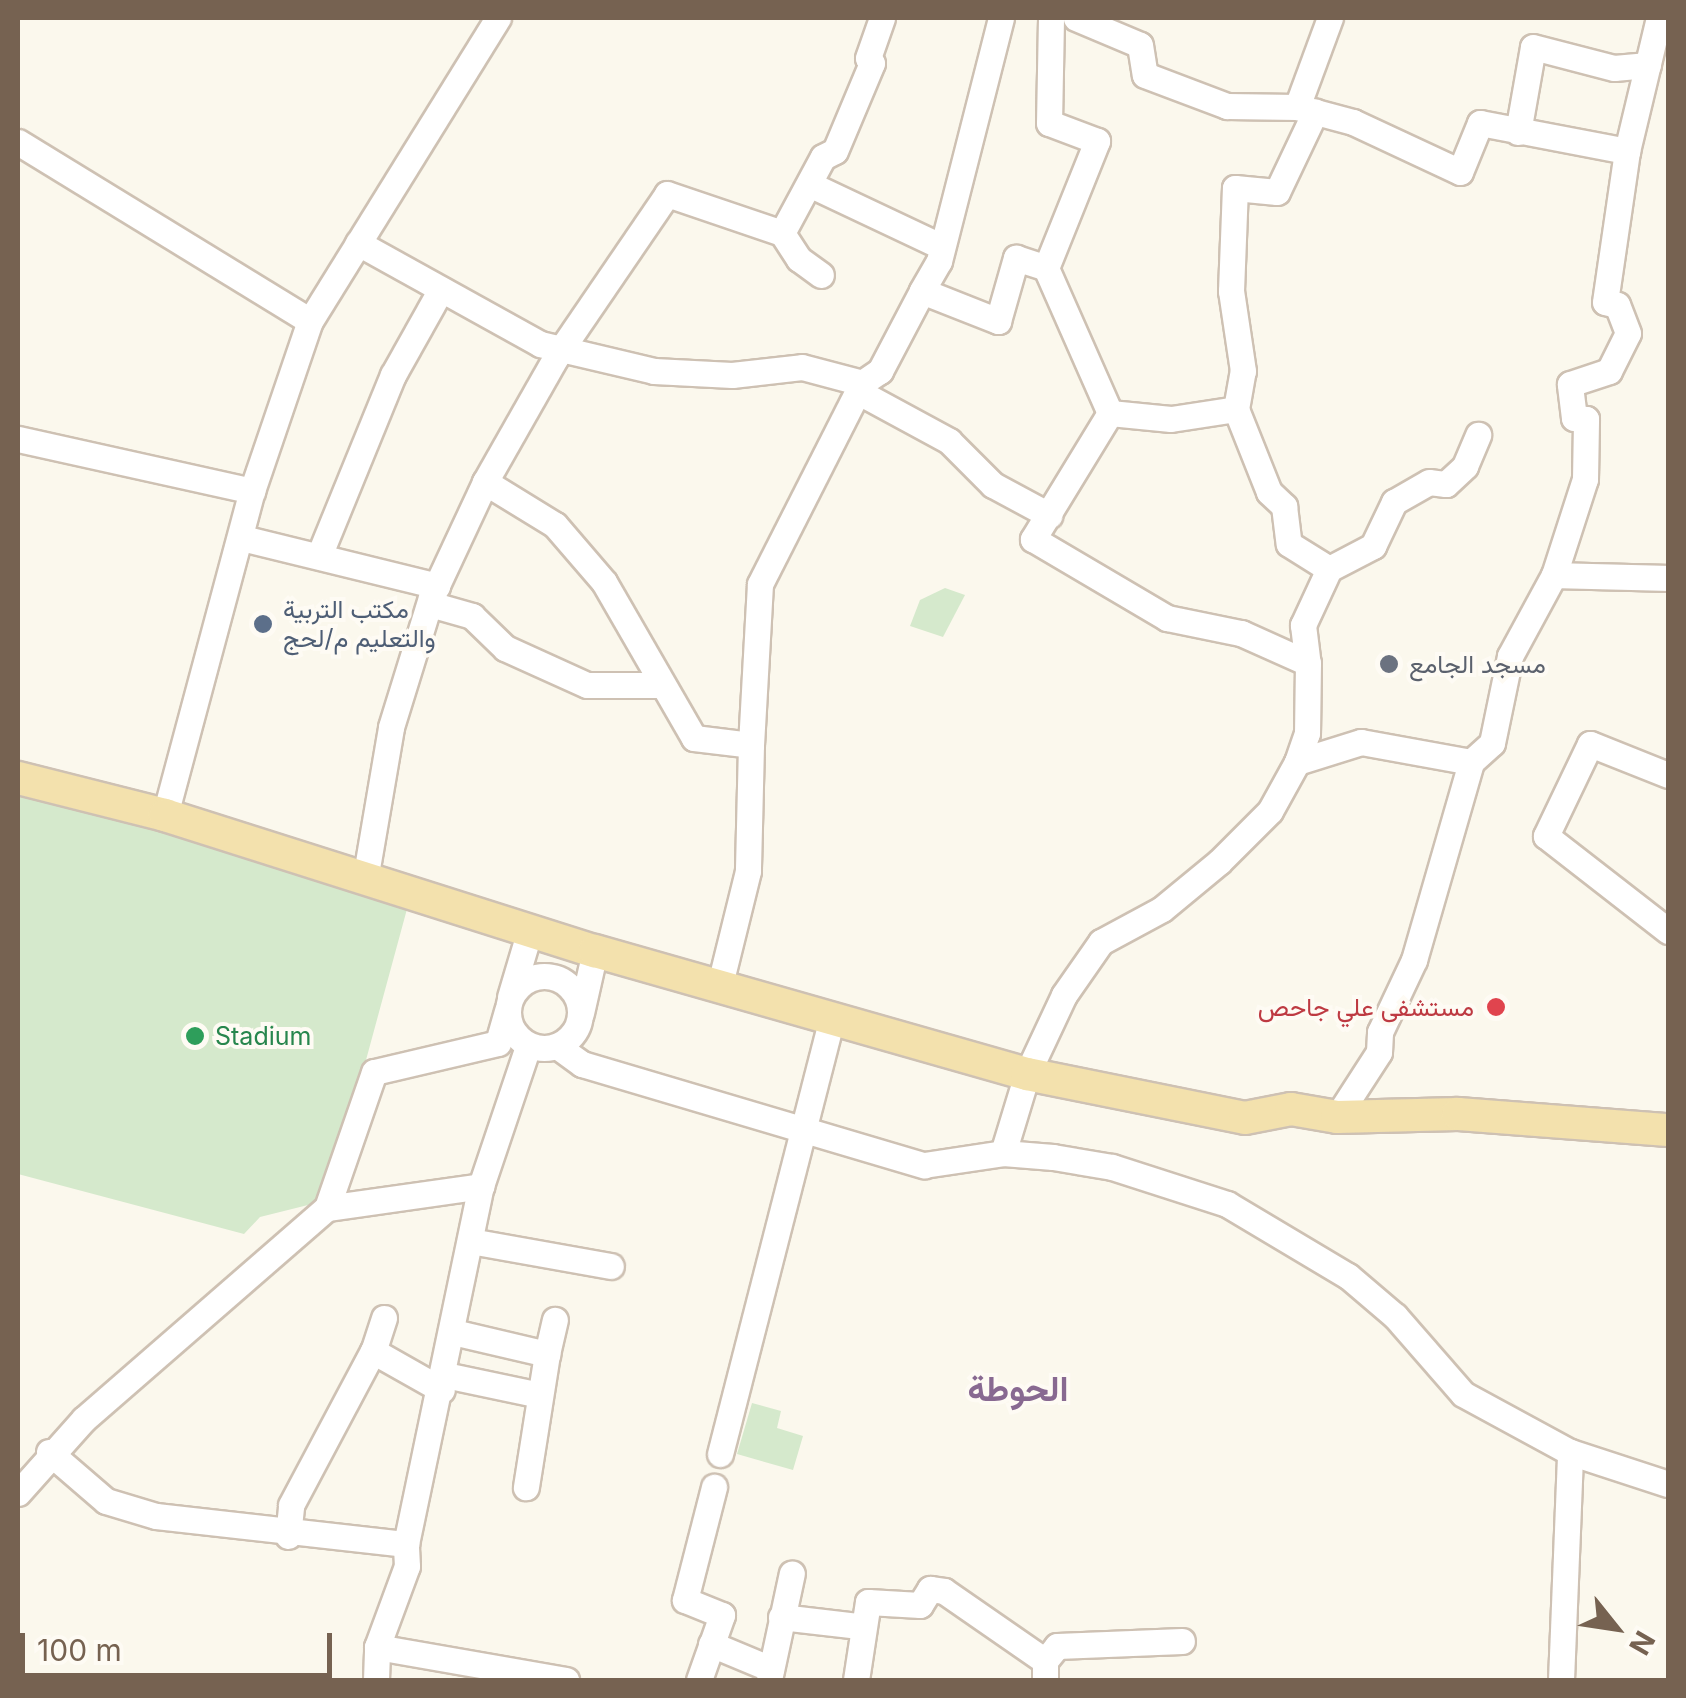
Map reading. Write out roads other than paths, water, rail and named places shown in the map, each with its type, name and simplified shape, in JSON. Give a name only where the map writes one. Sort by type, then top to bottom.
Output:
[{"type":"main road","points":[[18,778],[165,814],[366,874],[595,951],[1027,1074],[1227,1116],[1291,1109],[1338,1117],[1440,1114],[1668,1130]]},
{"type":"street","points":[[165,814],[252,491],[310,321],[498,18]]},
{"type":"street","points":[[782,233],[824,157],[835,151],[872,63],[868,58],[882,18]]},
{"type":"street","points":[[719,988],[748,871],[750,745],[760,584],[860,387],[880,371],[942,247],[1001,18]]},
{"type":"street","points":[[1052,18],[1050,123],[1096,142],[1046,268],[1110,413]]},
{"type":"street","points":[[1076,18],[1140,45],[1145,75],[1227,106],[1306,109],[1353,122],[1460,172],[1480,123],[1627,151]]},
{"type":"street","points":[[1329,569],[1289,544],[1284,506],[1269,492],[1236,409],[1242,370],[1231,291],[1236,188],[1276,192],[1306,109],[1330,18]]},
{"type":"street","points":[[1338,1117],[1378,1052],[1380,1032],[1414,960],[1470,762],[1492,743],[1510,656],[1554,575],[1585,479],[1586,418],[1574,418],[1570,384],[1609,371],[1628,333],[1617,305],[1605,302],[1627,151],[1660,18]]},
{"type":"street","points":[[1518,132],[1533,47],[1614,68],[1648,65]]},
{"type":"street","points":[[18,142],[310,321]]},
{"type":"street","points":[[809,184],[942,247]]},
{"type":"street","points":[[366,874],[391,727],[433,595],[484,482],[561,350],[666,194],[782,233],[799,259],[821,275]]},
{"type":"street","points":[[358,244],[561,350],[654,371],[732,375],[802,367],[860,387],[949,441],[993,485],[1049,515]]},
{"type":"street","points":[[922,292],[998,320],[1016,258],[1046,268]]},
{"type":"street","points":[[319,556],[394,375],[441,289]]},
{"type":"street","points":[[1110,413],[1170,419],[1236,409]]},
{"type":"street","points":[[1110,413],[1033,538],[1110,588],[1168,618],[1241,632],[1308,663]]},
{"type":"street","points":[[1003,1153],[1027,1074],[1064,995],[1101,942],[1162,909],[1219,862],[1270,811],[1297,762],[1307,733],[1308,663],[1303,625],[1329,569],[1373,546],[1394,502],[1428,482],[1446,484],[1465,466],[1478,435]]},
{"type":"street","points":[[18,440],[252,491]]},
{"type":"street","points":[[484,482],[555,524],[604,582],[659,685],[694,738],[750,745]]},
{"type":"street","points":[[242,538],[319,556],[433,595],[472,616],[505,648],[587,685],[659,685]]},
{"type":"street","points":[[1554,575],[1668,578]]},
{"type":"street","points":[[1297,762],[1361,742],[1470,762]]},
{"type":"street","points":[[1668,776],[1590,744],[1546,836],[1668,932]]},
{"type":"street","points":[[18,1493],[48,1452],[328,1208],[374,1072],[498,1043],[530,930]]},
{"type":"street","points":[[556,1046],[577,1027],[595,951]]},
{"type":"street","points":[[580,1013],[571,987],[545,975],[531,978],[509,1004],[510,1025],[528,1046],[556,1046],[582,1064],[924,1165],[1003,1153],[1112,1167],[1227,1204],[1292,1238],[1395,1316],[1464,1394],[1570,1452],[1668,1484]]},
{"type":"street","points":[[720,1454],[831,1021]]},
{"type":"street","points":[[376,1680],[377,1646],[407,1566],[406,1544],[481,1186],[528,1046]]},
{"type":"street","points":[[328,1208],[481,1186]]},
{"type":"street","points":[[470,1241],[611,1266]]},
{"type":"street","points":[[288,1536],[291,1504],[373,1351],[384,1318]]},
{"type":"street","points":[[526,1487],[555,1320]]},
{"type":"street","points":[[453,1332],[547,1354]]},
{"type":"street","points":[[373,1351],[443,1382],[540,1396]]},
{"type":"street","points":[[48,1452],[106,1500],[188,1524],[406,1544]]},
{"type":"street","points":[[1561,1680],[1570,1452]]},
{"type":"street","points":[[699,1680],[722,1615],[686,1600],[714,1487]]},
{"type":"street","points":[[710,1644],[770,1675],[792,1573]]},
{"type":"street","points":[[856,1680],[860,1626],[868,1602],[920,1605],[930,1589],[944,1591],[1045,1671],[1057,1646],[1182,1641]]},
{"type":"street","points":[[782,1617],[860,1626]]},
{"type":"street","points":[[377,1646],[566,1680]]},
{"type":"place","name":"مكتب التربية والتعليم م/لحج","points":[[263,624]]},
{"type":"place","name":"مسجد الجامع","points":[[1389,664]]},
{"type":"place","name":"مستشفى علي جاحص","points":[[1496,1007]]},
{"type":"place","name":"Stadium","points":[[195,1036]]},
{"type":"district","name":"الحوطة","points":[[1018,1388]]}]
